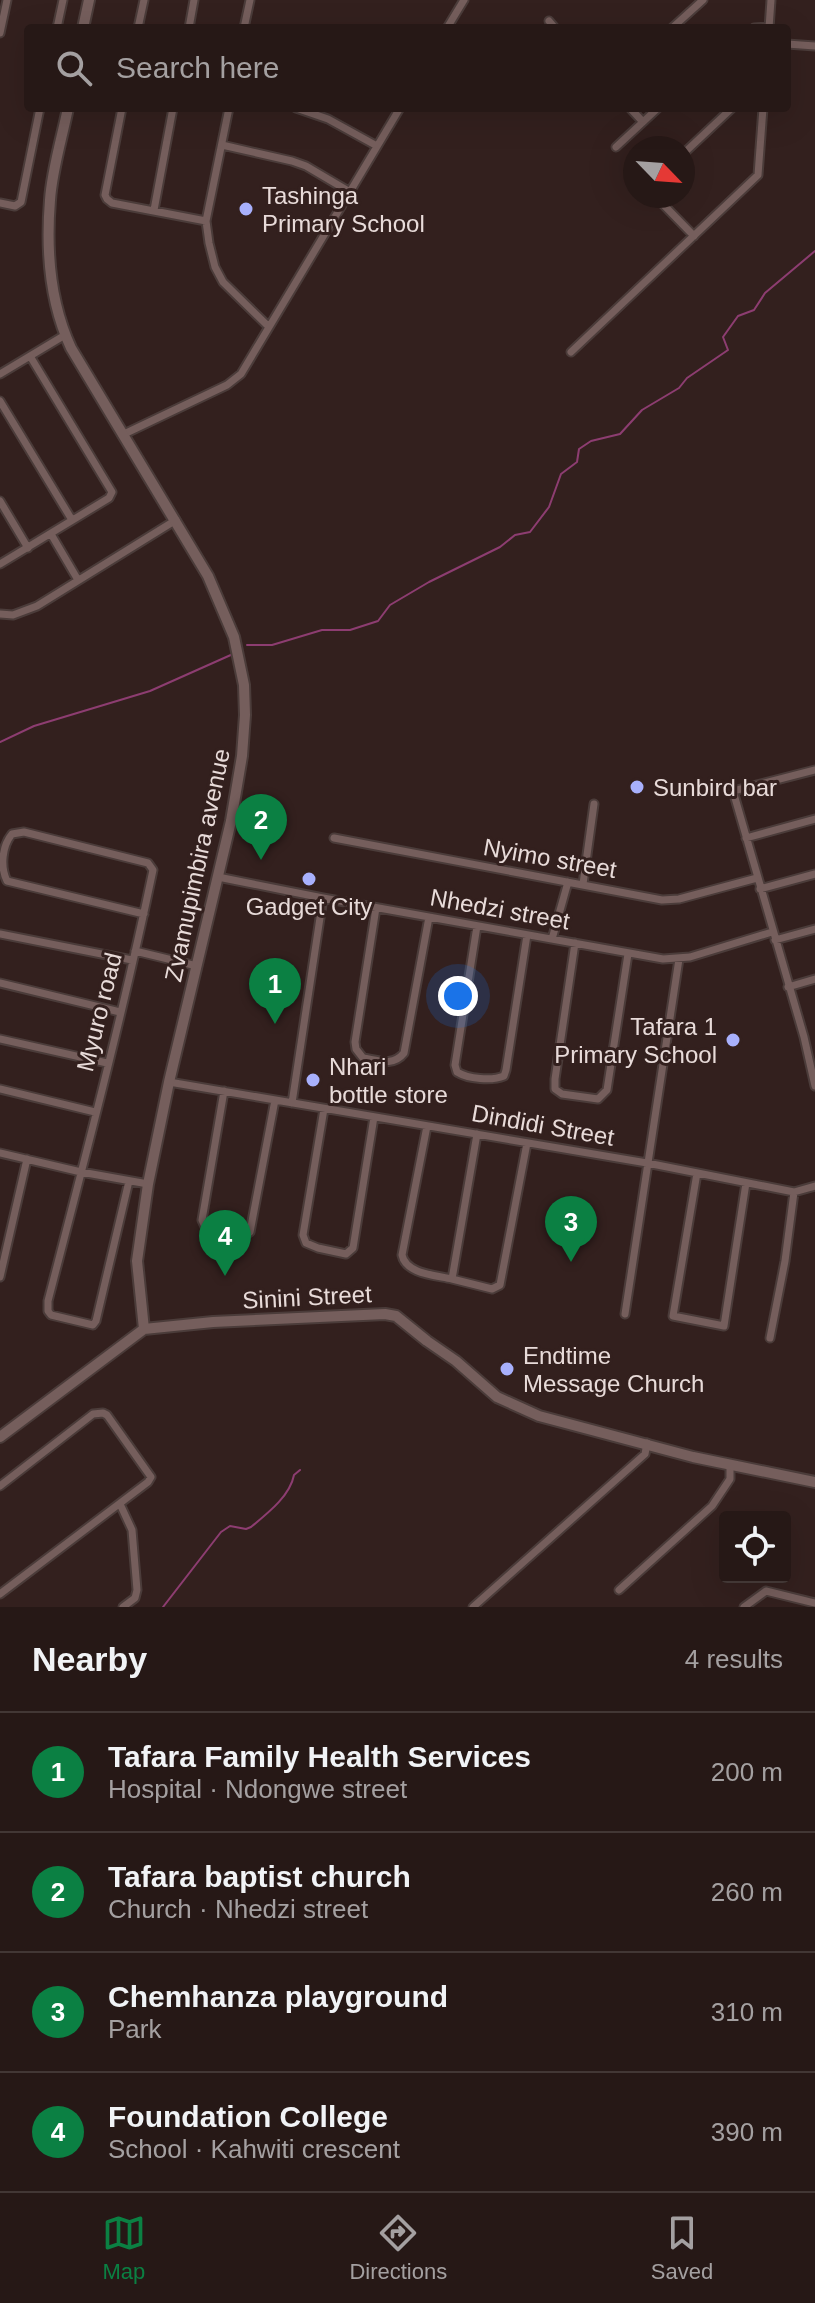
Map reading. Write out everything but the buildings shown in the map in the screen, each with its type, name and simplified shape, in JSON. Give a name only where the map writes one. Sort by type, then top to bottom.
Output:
[{"type":"street","points":[[0,33],[7,0]]},
{"type":"street","points":[[58,24],[63,0]]},
{"type":"street","points":[[84,24],[89,0]]},
{"type":"street","points":[[139,24],[144,0]]},
{"type":"street","points":[[190,24],[194,0]]},
{"type":"street","points":[[245,24],[250,0]]},
{"type":"street","points":[[449,24],[464,0]]},
{"type":"street","points":[[676,24],[703,0]]},
{"type":"street","points":[[769,24],[771,0]]},
{"type":"street","points":[[791,44],[815,46]]},
{"type":"street","points":[[0,203],[15,206],[21,202],[39,112]]},
{"type":"street","name":"Zvamupimbira avenue","points":[[67,112],[50,199],[48,254],[58,313],[65,335],[122,435],[208,576],[225,614],[240,660],[244,685],[242,756],[231,821],[148,1184],[137,1261],[144,1329]]},
{"type":"street","points":[[121,112],[105,195],[107,199],[112,203],[206,221]]},
{"type":"street","points":[[154,210],[172,112]]},
{"type":"street","points":[[228,112],[206,221],[212,257],[223,282],[269,327]]},
{"type":"street","points":[[308,112],[328,119],[377,146]]},
{"type":"street","points":[[122,435],[241,374],[398,112]]},
{"type":"street","points":[[634,112],[643,122]]},
{"type":"street","points":[[616,147],[654,112]]},
{"type":"street","points":[[695,143],[728,112]]},
{"type":"street","points":[[571,352],[758,175],[763,112]]},
{"type":"street","points":[[222,145],[306,166],[350,192]]},
{"type":"street","points":[[667,208],[694,236]]},
{"type":"street","points":[[0,374],[65,335]]},
{"type":"street","points":[[0,564],[112,495],[30,356]]},
{"type":"street","points":[[0,401],[72,520]]},
{"type":"street","points":[[0,501],[28,548]]},
{"type":"street","points":[[0,614],[13,615],[37,606],[176,520]]},
{"type":"street","points":[[51,534],[78,580]]},
{"type":"street","points":[[815,770],[733,791],[804,1037],[815,1086]]},
{"type":"street","points":[[583,884],[594,804]]},
{"type":"street","points":[[746,838],[815,819]]},
{"type":"street","name":"Myuro road","points":[[129,1181],[93,1325],[51,1315],[47,1306],[144,914],[153,870],[148,863],[18,832],[7,840],[1,871],[7,881],[144,914]]},
{"type":"street","name":"Nyimo street","points":[[334,838],[671,900],[757,878]]},
{"type":"street","points":[[760,889],[815,874]]},
{"type":"street","name":"Nhedzi street","points":[[218,877],[663,959],[679,959],[815,929]]},
{"type":"street","points":[[552,939],[568,882]]},
{"type":"street","points":[[292,1103],[323,898]]},
{"type":"street","points":[[376,908],[355,1042],[363,1058],[386,1062],[394,1061],[404,1053],[429,917]]},
{"type":"street","points":[[477,926],[455,1065],[457,1072],[463,1076],[498,1079],[504,1076],[527,935]]},
{"type":"street","points":[[0,934],[132,960]]},
{"type":"street","points":[[575,943],[555,1079],[555,1089],[562,1094],[598,1099],[607,1090],[628,954]]},
{"type":"street","points":[[135,951],[197,966]]},
{"type":"street","points":[[625,1314],[679,959]]},
{"type":"street","points":[[788,987],[815,979]]},
{"type":"street","points":[[0,983],[120,1012]]},
{"type":"street","points":[[804,1037],[815,1034]]},
{"type":"street","points":[[0,1039],[107,1063]]},
{"type":"street","name":"Dindidi Street","points":[[169,1082],[647,1163],[794,1192],[815,1186]]},
{"type":"street","points":[[0,1089],[95,1112]]},
{"type":"street","points":[[224,1091],[202,1220],[206,1229],[244,1236],[250,1232],[275,1100]]},
{"type":"street","points":[[324,1109],[303,1235],[311,1246],[343,1254],[353,1248],[374,1117]]},
{"type":"street","points":[[427,1126],[403,1261],[418,1271],[492,1289],[500,1285],[527,1143]]},
{"type":"street","points":[[452,1279],[477,1134]]},
{"type":"street","points":[[0,1153],[148,1184]]},
{"type":"street","points":[[0,1277],[27,1159]]},
{"type":"street","points":[[697,1173],[673,1316],[724,1326],[746,1183]]},
{"type":"street","points":[[770,1338],[794,1192]]},
{"type":"street","name":"Sinini Street","points":[[144,1329],[213,1322],[396,1316],[456,1361],[497,1397],[539,1416],[730,1466],[815,1482]]},
{"type":"street","points":[[0,1437],[144,1329]]},
{"type":"street","points":[[0,1486],[93,1414],[103,1413],[151,1477],[0,1594]]},
{"type":"street","points":[[473,1607],[645,1454],[647,1443]]},
{"type":"street","points":[[619,1590],[712,1506],[730,1479],[730,1466]]},
{"type":"street","points":[[120,1504],[132,1530],[137,1590],[135,1598],[123,1607]]},
{"type":"street","points":[[744,1607],[766,1591],[815,1603]]},
{"type":"waterway","points":[[247,645],[272,645],[322,630],[350,630],[378,621],[390,605],[429,582],[500,547],[515,535],[530,532],[549,507],[561,474],[577,462],[579,449],[591,441],[620,434],[642,410],[679,388],[687,378],[728,350],[723,337],[738,316],[754,310],[765,293],[815,251]]},
{"type":"waterway","points":[[0,742],[34,726],[150,691],[233,654]]},
{"type":"waterway","points":[[163,1607],[221,1532],[230,1526],[251,1527],[283,1497],[294,1475],[300,1470]]},
{"type":"place","name":"Tashinga Primary School","points":[[246,209]]},
{"type":"place","name":"Sunbird bar","points":[[637,787]]},
{"type":"place","name":"Tafara baptist church","points":[[261,860]]},
{"type":"place","name":"Gadget City","points":[[309,879]]},
{"type":"place","name":"Tafara Family Health Services","points":[[275,1024]]},
{"type":"place","name":"Tafara 1 Primary School","points":[[733,1040]]},
{"type":"place","name":"Nhari bottle store","points":[[313,1080]]},
{"type":"place","name":"Chemhanza playground","points":[[571,1262]]},
{"type":"place","name":"Foundation College","points":[[225,1276]]},
{"type":"place","name":"Endtime Message Church","points":[[507,1369]]}]
